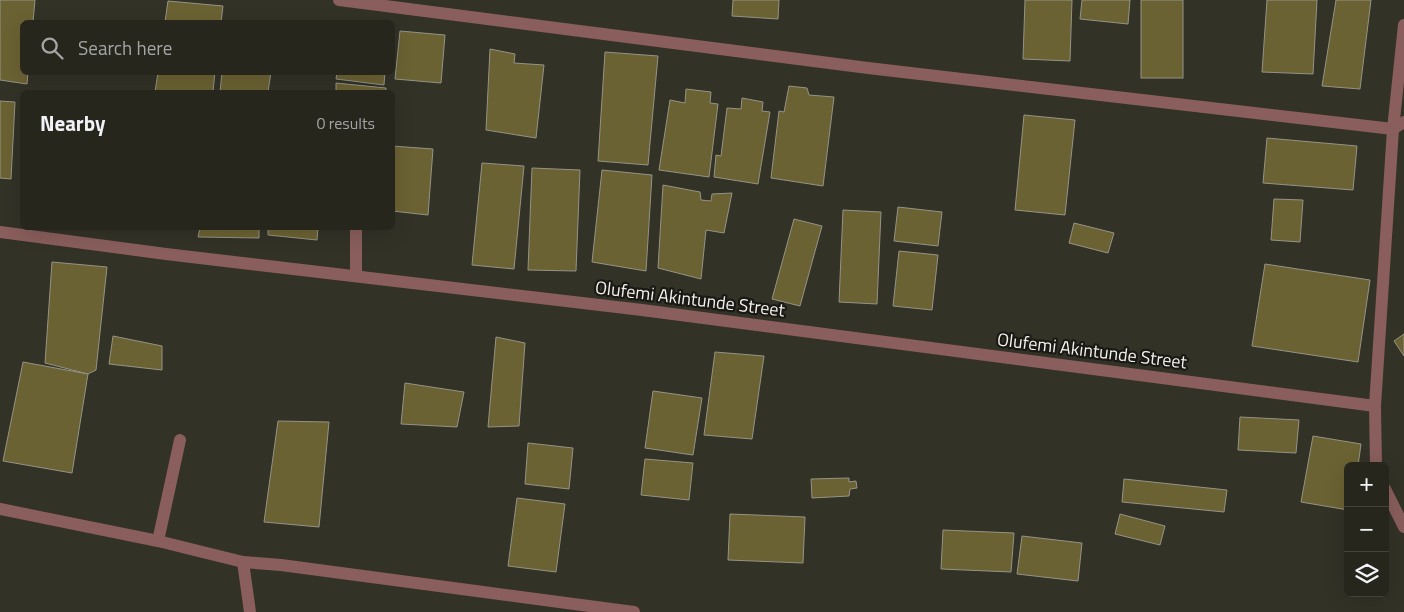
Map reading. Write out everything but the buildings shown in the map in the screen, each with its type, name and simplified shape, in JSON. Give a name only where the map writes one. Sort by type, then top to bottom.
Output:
[{"type":"street","points":[[339,0],[868,68],[1393,130],[1404,122]]},
{"type":"street","points":[[1376,462],[1375,406],[1393,130],[1404,25]]},
{"type":"street","points":[[356,230],[356,276]]},
{"type":"street","name":"Olufemi Akintunde Street","points":[[0,232],[166,254],[662,312],[1375,406]]},
{"type":"street","points":[[158,541],[180,440]]},
{"type":"street","points":[[1389,497],[1404,527]]},
{"type":"street","points":[[0,509],[158,541],[243,562],[634,612]]},
{"type":"street","points":[[243,562],[250,612]]}]
